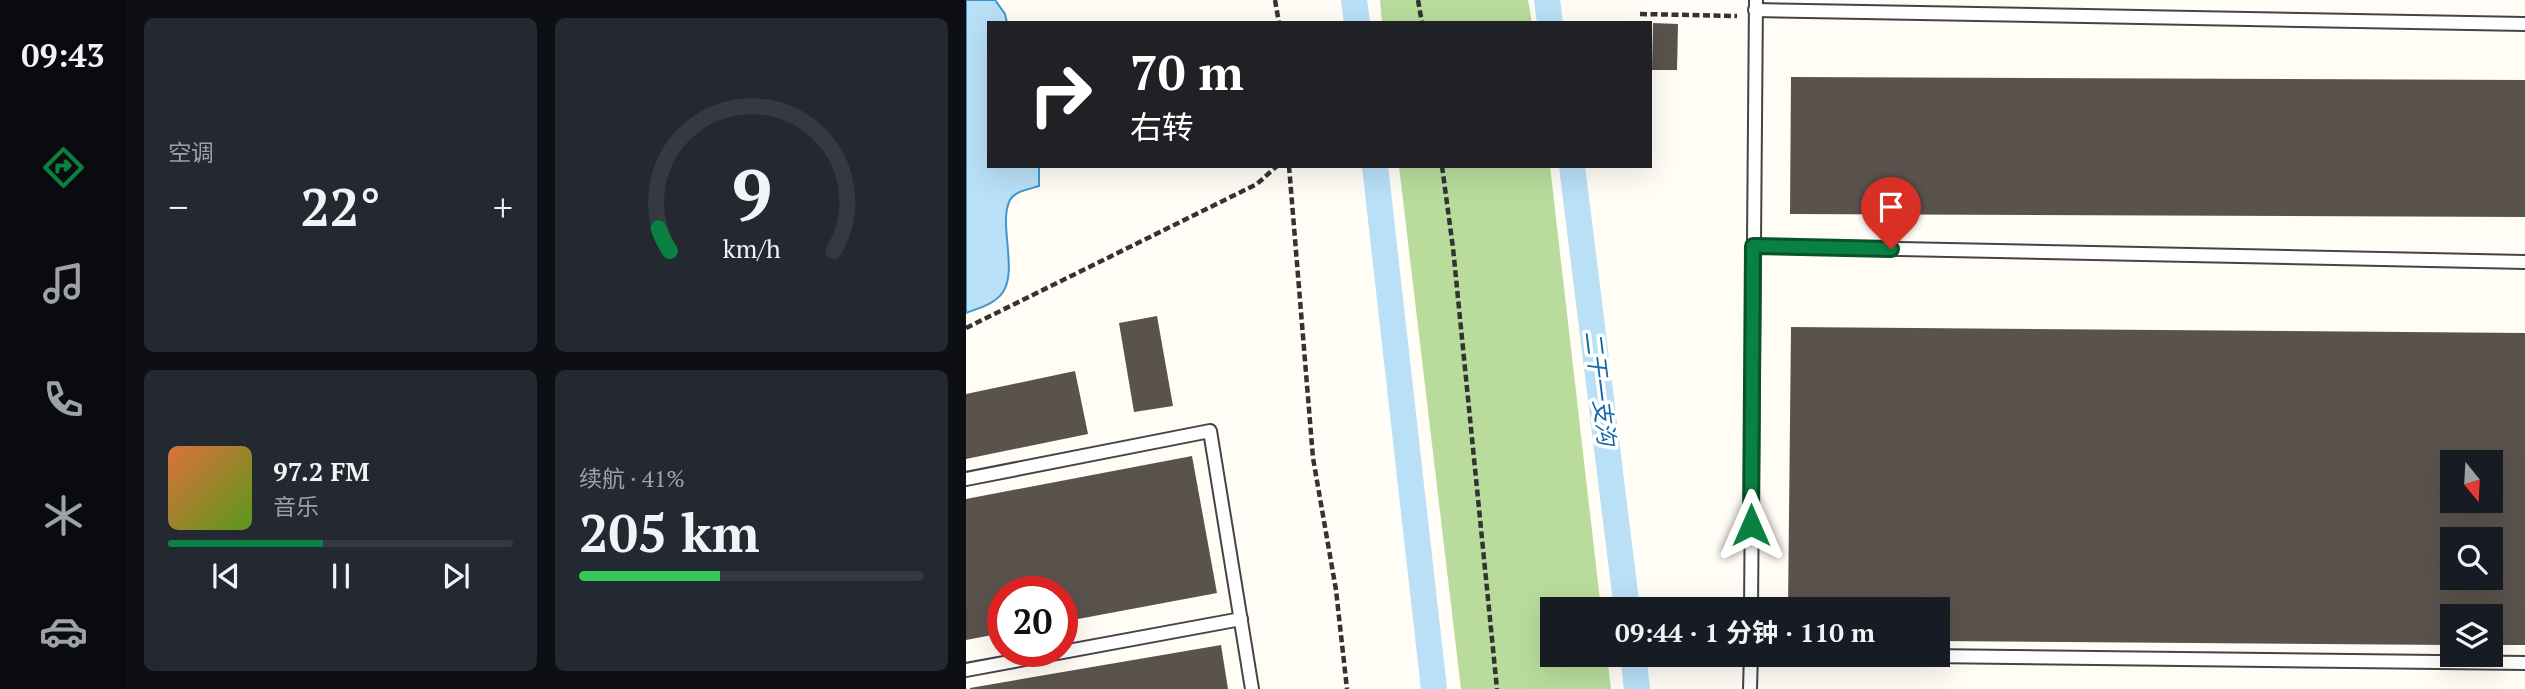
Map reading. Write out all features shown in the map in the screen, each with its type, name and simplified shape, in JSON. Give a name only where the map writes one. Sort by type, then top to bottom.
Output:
[{"type":"lane","points":[[1751,597],[1756,9],[2525,24]]},
{"type":"lane","points":[[1753,246],[2525,262]]},
{"type":"lane","points":[[966,479],[1210,431],[1252,689]]},
{"type":"lane","points":[[966,670],[1241,619]]},
{"type":"lane","points":[[1950,656],[2525,663]]},
{"type":"lane","points":[[1750,689],[1751,667]]},
{"type":"path","points":[[1275,0],[1279,21]]},
{"type":"path","points":[[1418,0],[1422,21]]},
{"type":"path","points":[[1640,15],[1756,9]]},
{"type":"path","points":[[966,328],[1257,184],[1276,168]]},
{"type":"path","points":[[1289,168],[1313,458],[1336,590],[1347,689]]},
{"type":"path","points":[[1442,168],[1453,248],[1497,689]]},
{"type":"green space","points":[[1380,0],[1528,0],[1532,21],[1382,21]]},
{"type":"green space","points":[[1399,168],[1550,168],[1600,597],[1540,597],[1540,667],[1608,667],[1611,689],[1461,689]]},
{"type":"water","points":[[966,0],[995,0],[1007,21],[987,21],[987,168],[1039,168],[1039,186],[1019,192],[1010,200],[1006,221],[1009,271],[1003,292],[991,303],[966,313]]},
{"type":"building","points":[[1653,23],[1678,24],[1677,70],[1652,70]]},
{"type":"building","points":[[1791,77],[2525,80],[2525,217],[1790,214]]},
{"type":"building","points":[[1157,316],[1173,406],[1134,412],[1119,323]]},
{"type":"building","points":[[1791,327],[2525,333],[2525,645],[2503,645],[2503,604],[2440,604],[2440,645],[1950,641],[1950,597],[1788,597]]},
{"type":"building","points":[[1075,371],[1088,434],[966,459],[966,394]]},
{"type":"building","points":[[1192,456],[1217,593],[1078,619],[1078,576],[987,576],[987,636],[966,640],[966,499]]},
{"type":"building","points":[[1221,645],[1228,689],[970,689],[970,688]]},
{"type":"waterway","points":[[1354,0],[1357,21]]},
{"type":"waterway","name":"二干一支沟","points":[[1547,0],[1550,21]]},
{"type":"waterway","points":[[1375,168],[1434,689]]},
{"type":"waterway","name":"二干一支沟","points":[[1572,168],[1626,597]]},
{"type":"waterway","name":"二干一支沟","points":[[1634,667],[1637,689]]},
{"type":"route","points":[[1751,525],[1753,246],[1891,249]]}]
